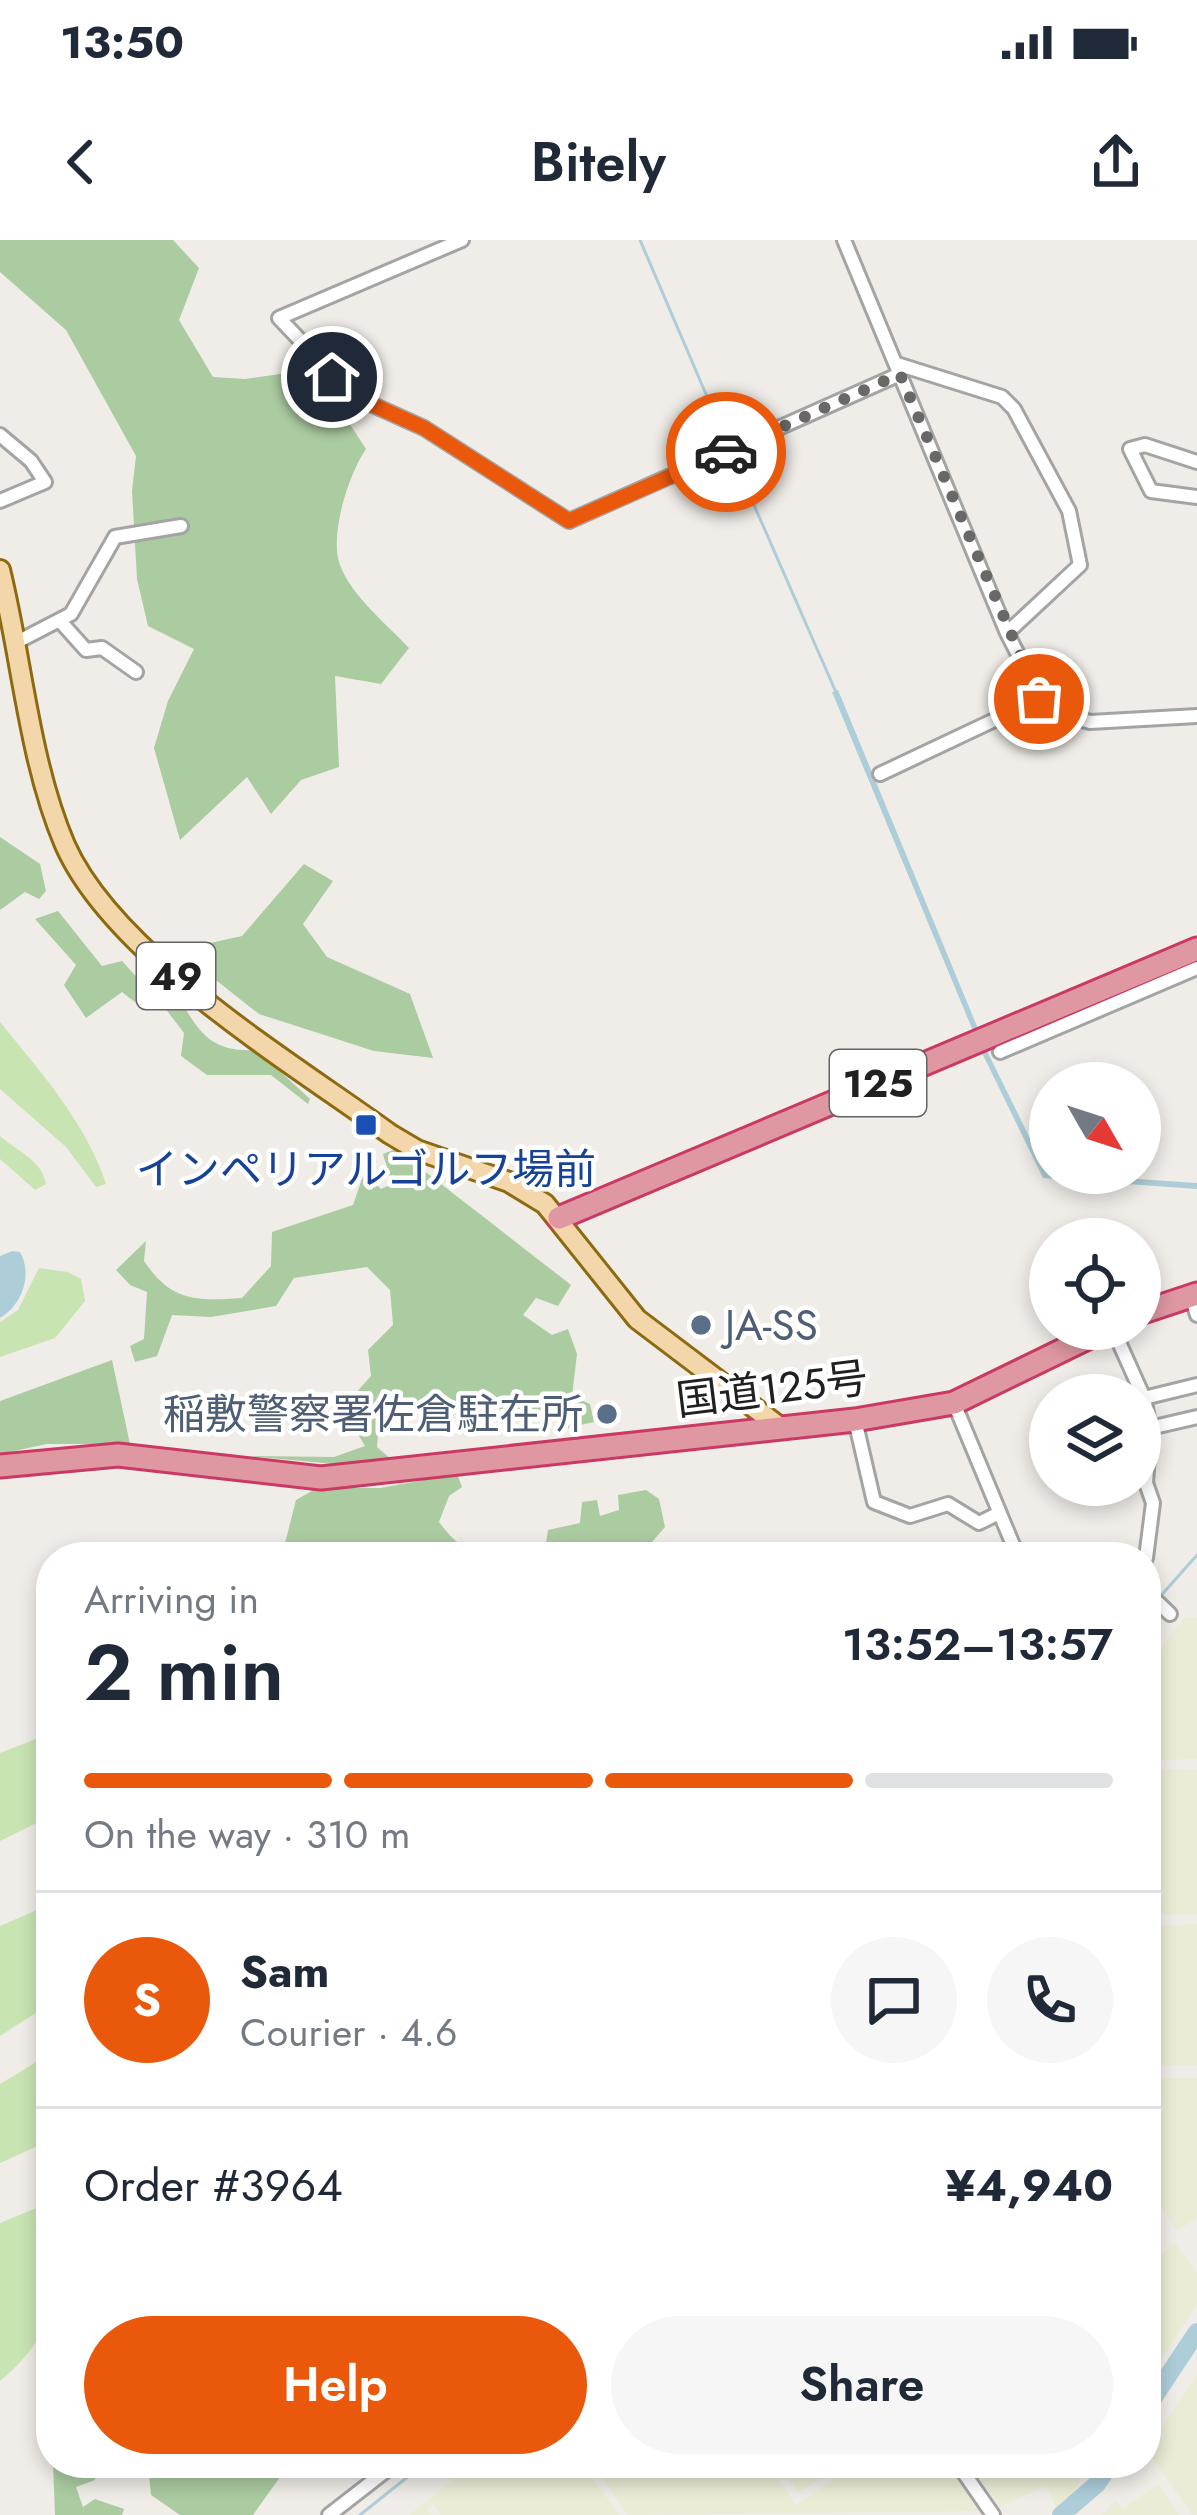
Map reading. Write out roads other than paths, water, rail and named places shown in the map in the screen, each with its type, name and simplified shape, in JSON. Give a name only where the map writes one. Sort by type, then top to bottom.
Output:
[{"type":"highway","name":"125","points":[[559,1218],[1197,949]]},
{"type":"highway","points":[[1161,1309],[1195,1302]]},
{"type":"highway","name":"国道125号","points":[[0,1466],[118,1455],[321,1478],[781,1428],[955,1403],[1066,1350]]},
{"type":"main road","name":"49","points":[[0,570],[64,844],[85,884],[127,935],[389,1134],[417,1150],[509,1182],[559,1218],[637,1319],[781,1428]]},
{"type":"street","points":[[462,240],[279,318],[353,396],[424,428],[569,521],[898,368],[1002,397],[1031,439],[1069,511],[1080,566],[1007,633]]},
{"type":"street","points":[[844,240],[1007,633],[1046,709],[1072,721],[1197,716]]},
{"type":"street","points":[[0,435],[31,461],[45,482],[0,501]]},
{"type":"street","points":[[1197,462],[1145,445],[1130,449],[1151,491],[1197,497]]},
{"type":"street","points":[[17,642],[71,614],[115,537],[181,526]]},
{"type":"street","points":[[61,621],[86,650],[102,648],[136,672]]},
{"type":"street","points":[[880,774],[1039,699]]},
{"type":"street","points":[[1000,1052],[1197,968]]},
{"type":"street","points":[[1161,1394],[1197,1384]]},
{"type":"street","points":[[955,1403],[1011,1542]]},
{"type":"street","points":[[1161,1426],[1197,1417]]},
{"type":"street","points":[[854,1420],[874,1502],[910,1516],[948,1504],[979,1523],[998,1514]]},
{"type":"street","points":[[1148,1542],[1153,1506]]},
{"type":"street","points":[[1161,1605],[1171,1614]]},
{"type":"street","points":[[329,2515],[377,2478]]},
{"type":"street","points":[[967,2478],[993,2515]]},
{"type":"water","points":[[838,690],[988,1053],[1029,1136],[1029,1149],[983,1055],[832,692]]},
{"type":"water","points":[[1161,1181],[1197,1183],[1197,1189],[1161,1186]]},
{"type":"water","points":[[20,1252],[25,1280],[14,1305],[0,1318],[0,1256]]},
{"type":"waterway","points":[[640,240],[729,448]]},
{"type":"waterway","points":[[733,457],[835,690]]},
{"type":"waterway","points":[[1161,1596],[1197,1555]]},
{"type":"waterway","points":[[1161,2386],[1197,2332]]},
{"type":"waterway","points":[[360,2515],[406,2478]]},
{"type":"waterway","points":[[1061,2515],[1101,2478]]},
{"type":"place","name":"インペリアルゴルフ場前","points":[[366,1125]]},
{"type":"place","name":"JA-SS","points":[[701,1325]]},
{"type":"place","name":"稲敷警察署佐倉駐在所","points":[[607,1414]]}]
